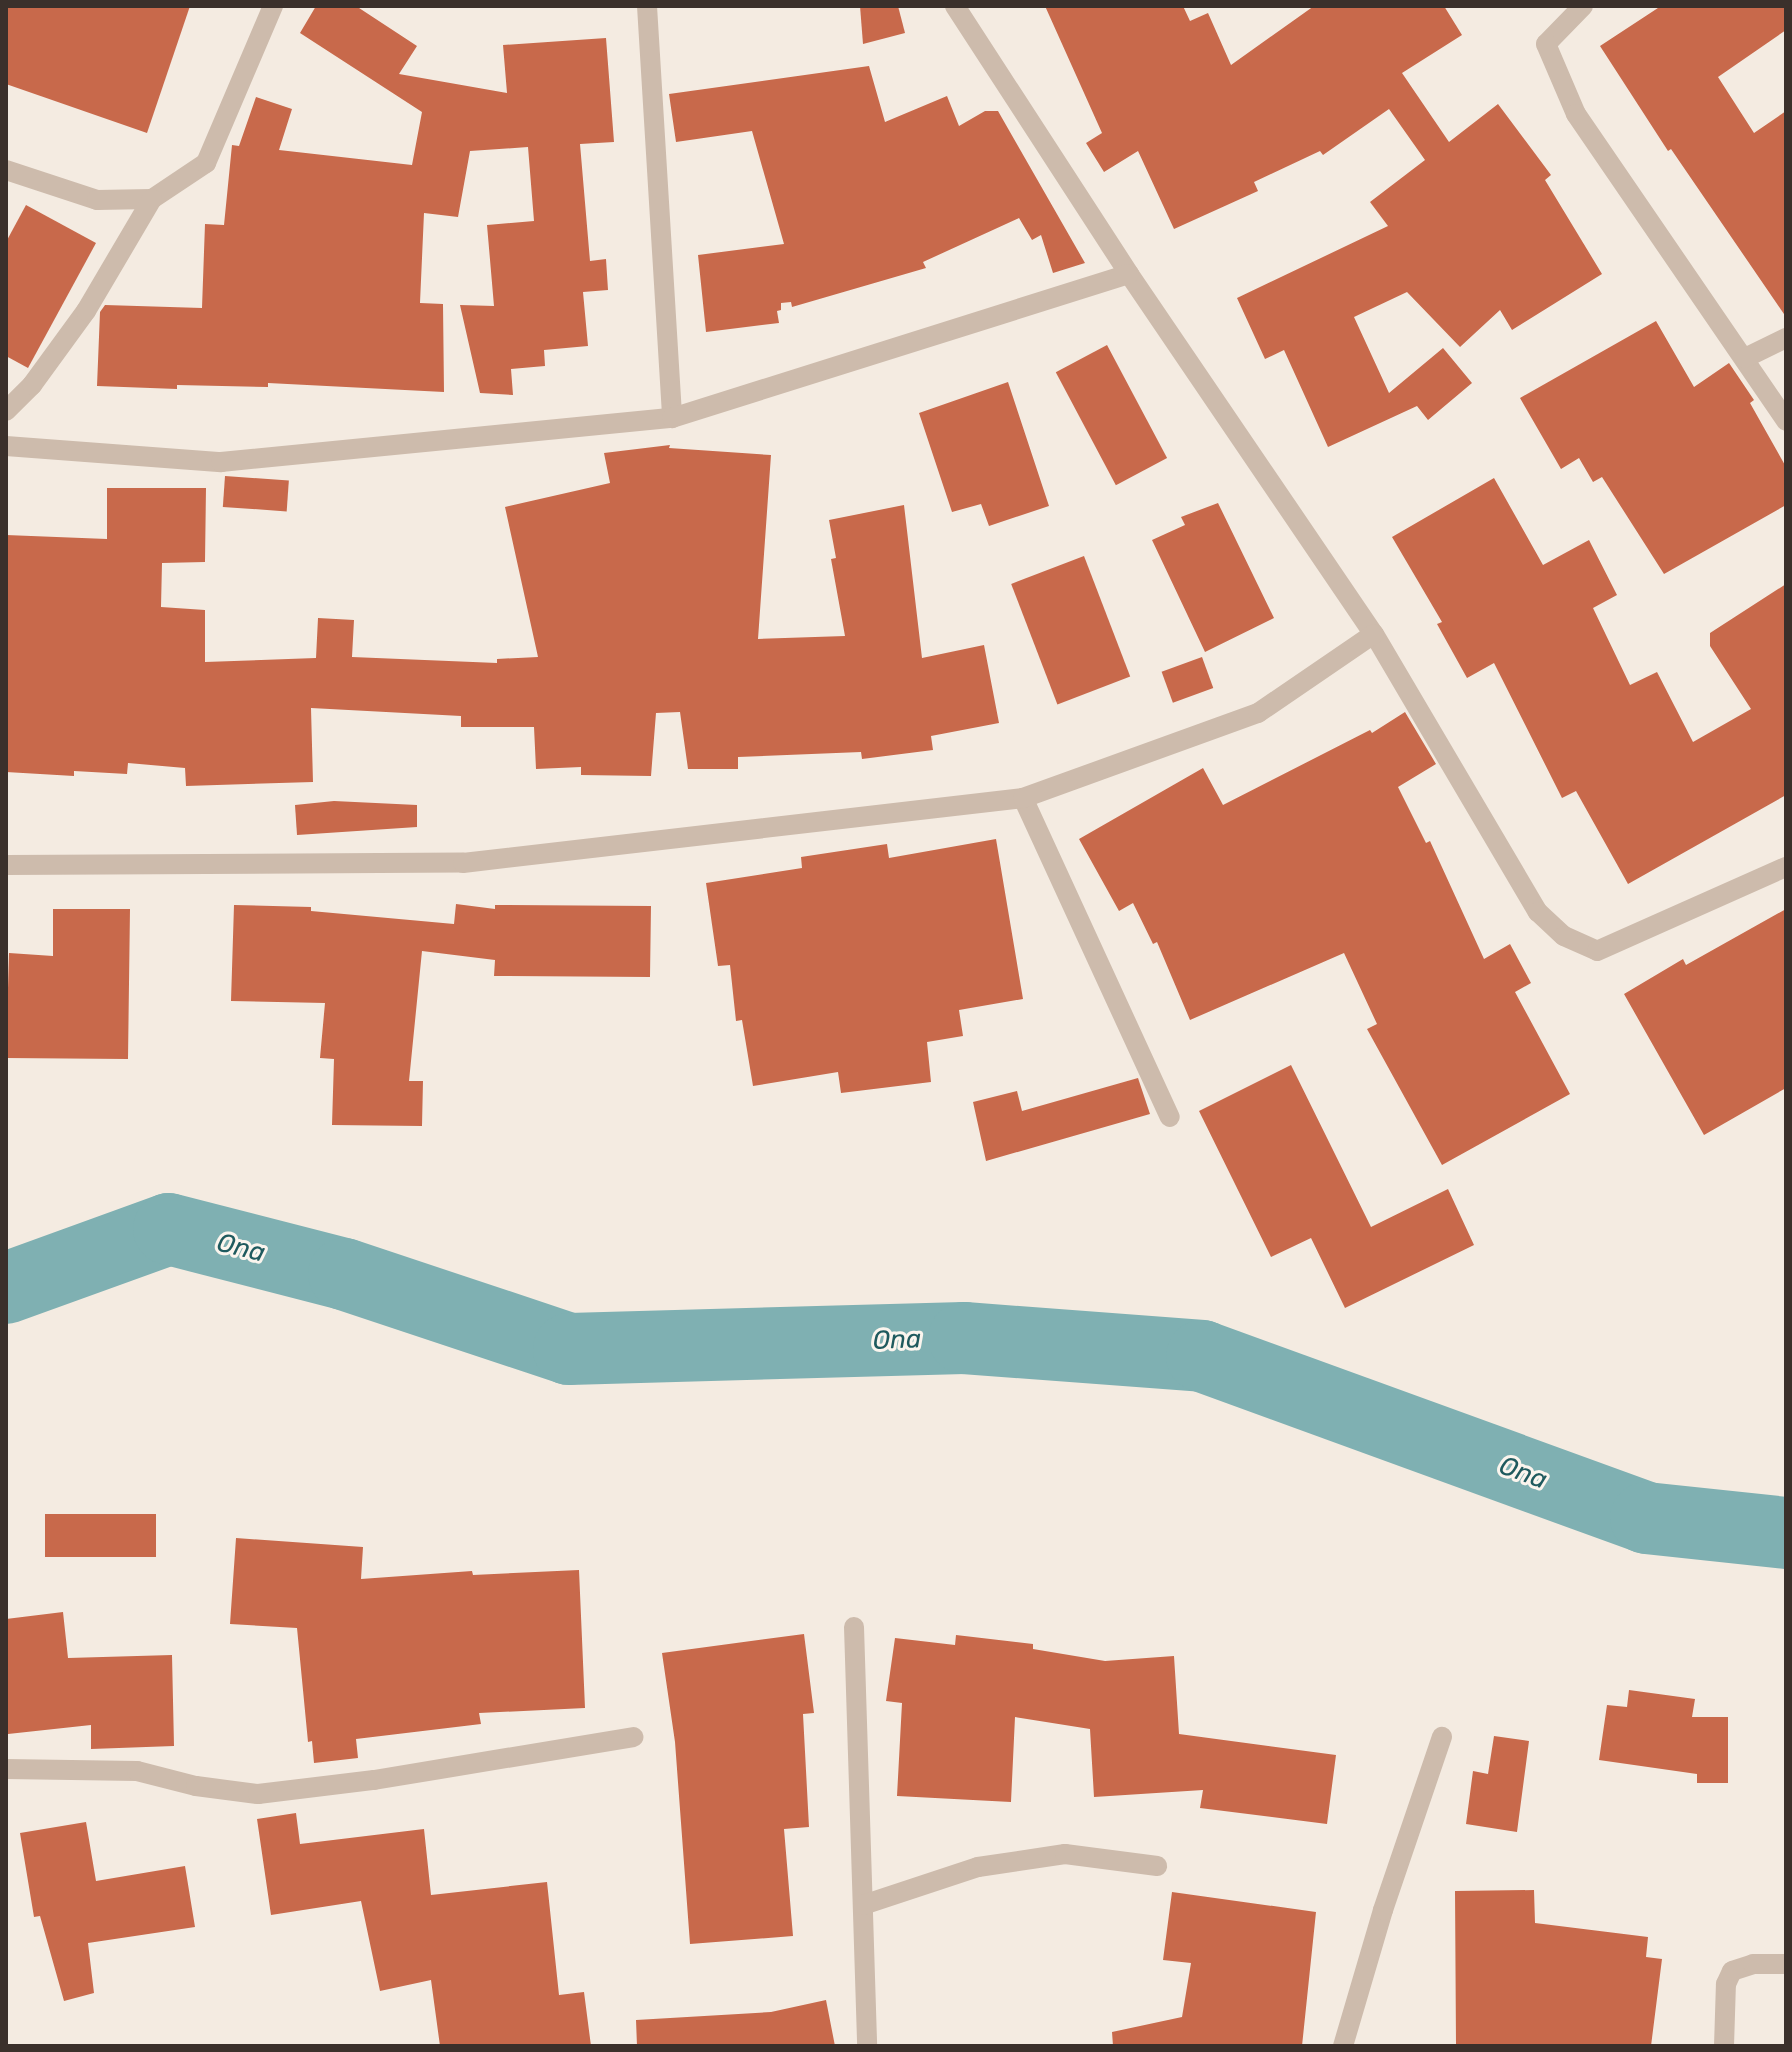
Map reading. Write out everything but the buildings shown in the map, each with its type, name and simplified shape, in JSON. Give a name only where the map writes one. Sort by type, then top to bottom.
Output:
[{"type":"street","points":[[6,411],[32,385],[86,311],[152,199],[206,163],[273,6]]},
{"type":"street","points":[[647,6],[672,418]]},
{"type":"street","points":[[955,6],[1129,274],[1374,634],[1538,912],[1564,936],[1597,951],[1786,867]]},
{"type":"street","points":[[1583,6],[1546,44],[1576,114],[1786,421]]},
{"type":"street","points":[[6,170],[97,200],[152,199]]},
{"type":"street","points":[[6,446],[221,462],[672,418],[1129,274]]},
{"type":"street","points":[[1745,358],[1786,338]]},
{"type":"street","points":[[6,865],[463,863],[1023,798],[1258,713],[1374,634]]},
{"type":"street","points":[[1023,798],[1170,1117]]},
{"type":"street","points":[[854,1627],[867,2046]]},
{"type":"street","points":[[6,1769],[137,1771],[196,1786],[258,1794],[374,1780],[633,1737]]},
{"type":"street","points":[[1343,2046],[1383,1910],[1442,1737]]},
{"type":"street","points":[[863,1905],[978,1867],[1065,1854],[1157,1866]]},
{"type":"street","points":[[1724,2046],[1726,1984],[1732,1971],[1753,1964],[1786,1964]]},
{"type":"waterway","name":"Ona","points":[[6,1288],[169,1229],[344,1274],[569,1349],[964,1338],[1202,1356],[1646,1518],[1786,1533]]}]
